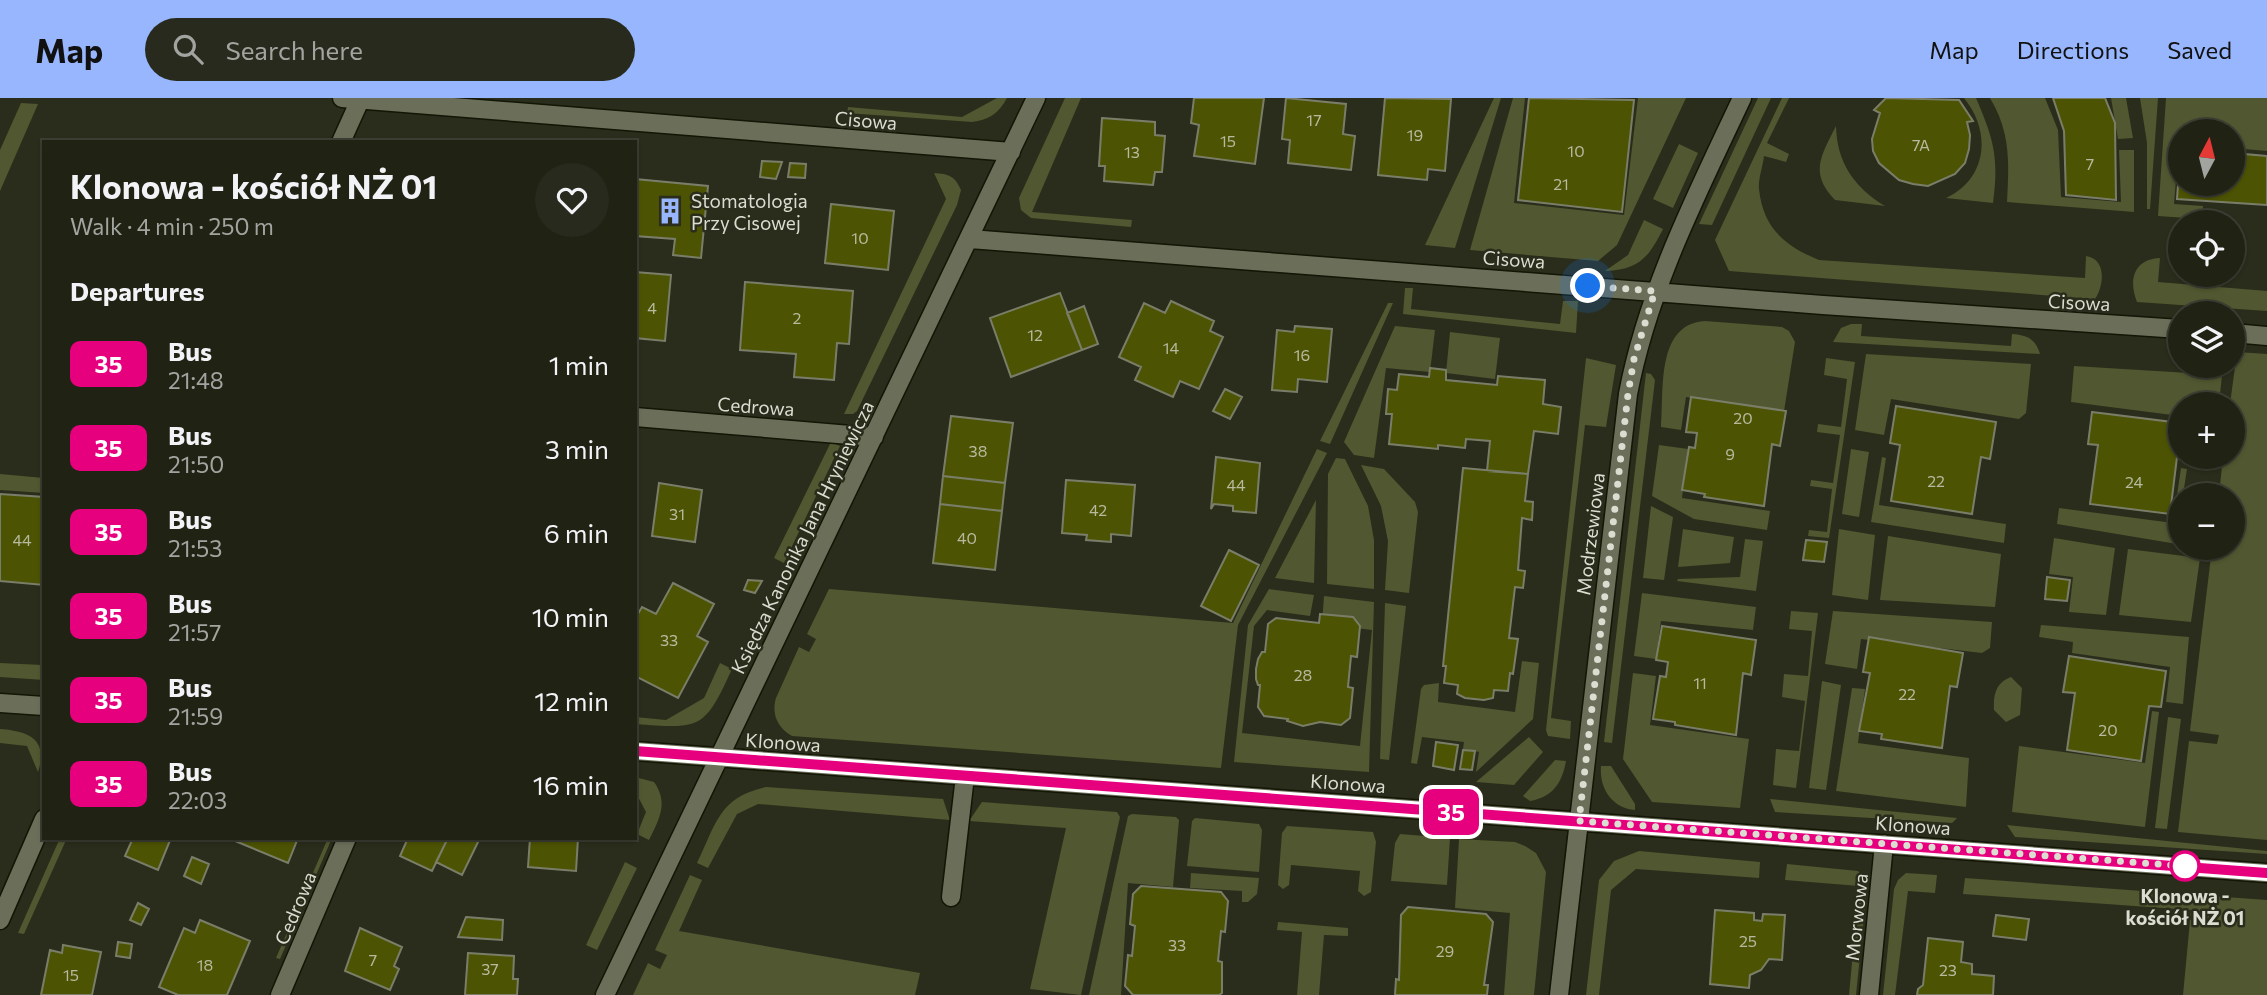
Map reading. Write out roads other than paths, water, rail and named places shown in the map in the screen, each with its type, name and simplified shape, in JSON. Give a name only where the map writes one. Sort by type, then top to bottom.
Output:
[{"type":"street","name":"Księdza Kanonika Jana Hryniewicza","points":[[605,995],[1036,98]]},
{"type":"street","name":"Modrzewiowa","points":[[1559,995],[1634,359],[1655,291],[1742,98]]},
{"type":"street","name":"Cisowa","points":[[351,99],[1011,152]]},
{"type":"street","points":[[341,140],[351,99]]},
{"type":"street","name":"Cisowa","points":[[970,239],[2168,328]]},
{"type":"street","points":[[2245,334],[2267,336]]},
{"type":"street","name":"Cedrowa","points":[[637,417],[874,437]]},
{"type":"street","points":[[0,703],[42,706]]},
{"type":"street","name":"Klonowa","points":[[637,751],[2267,873]]},
{"type":"street","points":[[951,897],[965,776]]},
{"type":"street","points":[[0,920],[42,824]]},
{"type":"street","name":"Cedrowa","points":[[280,995],[346,840]]},
{"type":"street","name":"Morwowa","points":[[1869,995],[1884,844]]},
{"type":"place","name":"Stomatologia Przy Cisowej","points":[[670,211]]},
{"type":"place","name":"Klonowa - kościół NŻ 01","points":[[2185,866]]}]
